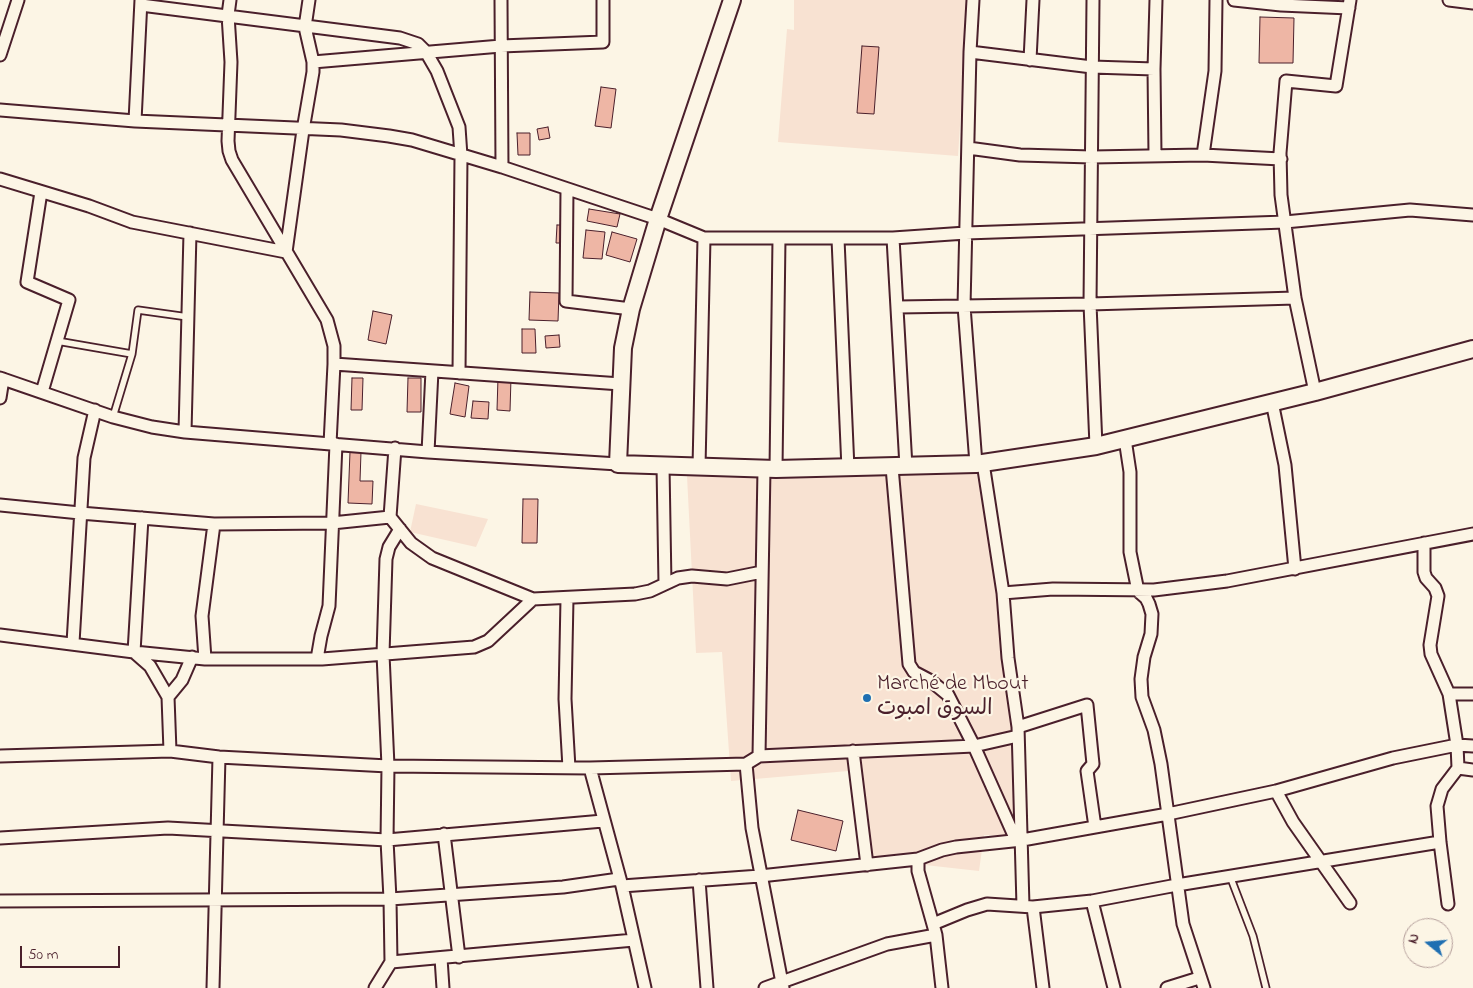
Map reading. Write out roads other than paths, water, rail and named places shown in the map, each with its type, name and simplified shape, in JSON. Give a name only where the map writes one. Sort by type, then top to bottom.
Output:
[{"type":"main road","points":[[732,0],[658,220],[631,309],[623,348],[618,464],[770,469],[848,469],[980,464],[1096,446],[1315,392],[1473,349]]},
{"type":"street","points":[[0,55],[18,0]]},
{"type":"street","points":[[230,0],[228,15],[231,42],[230,126],[228,141],[232,160],[327,320],[334,346],[329,606],[317,659]]},
{"type":"street","points":[[286,252],[313,72],[313,62],[305,27],[309,0]]},
{"type":"street","points":[[500,0],[502,168]]},
{"type":"street","points":[[313,62],[501,46],[603,42],[603,0]]},
{"type":"street","points":[[973,0],[964,306],[980,464],[1003,593],[1008,658],[1018,732],[1019,840],[1028,907],[1043,988]]},
{"type":"street","points":[[1030,60],[1034,0]]},
{"type":"street","points":[[1093,0],[1090,304],[1096,446]]},
{"type":"street","points":[[1155,156],[1154,69],[1156,0]]},
{"type":"street","points":[[1203,155],[1215,71],[1216,0]]},
{"type":"street","points":[[1234,0],[1281,4],[1349,4],[1336,86],[1286,81],[1280,159],[1281,195],[1295,298],[1315,392]]},
{"type":"street","points":[[1449,0],[1473,2]]},
{"type":"street","points":[[136,121],[141,3],[305,27],[400,38],[418,44],[426,52],[438,71],[459,126],[461,156],[459,373]]},
{"type":"street","points":[[970,52],[1092,67],[1154,69]]},
{"type":"street","points":[[0,110],[136,121],[303,130],[341,130],[412,140],[567,189],[704,238],[893,238],[966,233],[1285,222],[1410,210],[1473,215]]},
{"type":"street","points":[[968,148],[1020,154],[1092,157],[1203,155],[1280,159]]},
{"type":"street","points":[[0,179],[89,206],[132,222],[286,252]]},
{"type":"street","points":[[567,189],[566,301],[631,309]]},
{"type":"street","points":[[41,192],[27,282],[69,300],[42,392]]},
{"type":"street","points":[[184,432],[190,233]]},
{"type":"street","points":[[699,467],[704,238]]},
{"type":"street","points":[[759,756],[762,572],[770,469],[779,238]]},
{"type":"street","points":[[893,238],[898,307],[899,467],[908,664],[914,672],[931,681],[948,695],[1019,840]]},
{"type":"street","points":[[838,239],[848,469]]},
{"type":"street","points":[[898,307],[1295,298]]},
{"type":"street","points":[[334,364],[620,384]]},
{"type":"street","points":[[428,452],[432,371]]},
{"type":"street","points":[[0,398],[2,379],[113,417],[152,427],[184,432],[428,452],[618,464]]},
{"type":"street","points":[[1272,402],[1285,465],[1296,569]]},
{"type":"street","points":[[73,644],[84,458],[95,410]]},
{"type":"street","points":[[1125,439],[1130,472],[1130,552],[1138,591],[1146,598],[1152,614],[1151,634],[1144,657],[1141,679],[1142,697],[1154,730],[1183,924],[1201,983],[1167,988]]},
{"type":"street","points":[[395,448],[390,517],[411,542],[432,558],[533,599],[635,594],[650,591],[678,578],[692,576],[727,578],[762,572]]},
{"type":"street","points":[[662,466],[665,584]]},
{"type":"street","points":[[0,505],[214,524],[332,524],[390,517]]},
{"type":"street","points":[[134,652],[142,518]]},
{"type":"street","points":[[205,659],[202,616],[214,524]]},
{"type":"street","points":[[375,988],[391,962],[387,840],[388,766],[383,654],[386,559],[389,547],[400,529]]},
{"type":"street","points":[[1003,593],[1052,589],[1138,591],[1227,581],[1473,534]]},
{"type":"street","points":[[1424,543],[1424,572],[1426,578],[1436,588],[1438,596],[1431,635],[1431,654],[1449,694],[1457,745],[1458,768],[1442,789],[1437,806],[1448,904]]},
{"type":"street","points":[[567,598],[565,699],[569,768]]},
{"type":"street","points":[[0,635],[205,659],[317,659],[474,647],[488,642],[533,599]]},
{"type":"street","points":[[134,652],[150,666],[168,698],[170,751]]},
{"type":"street","points":[[168,698],[182,680],[192,658]]},
{"type":"street","points":[[1449,694],[1473,694]]},
{"type":"street","points":[[0,756],[170,751],[219,757],[388,766],[590,768],[746,764],[759,756],[974,746],[1018,732],[1087,705],[1093,764],[1087,771],[1095,827]]},
{"type":"street","points":[[0,901],[390,898],[760,876],[867,865],[918,859],[942,850],[1019,840],[1168,814],[1276,791],[1392,758],[1457,745],[1473,746]]},
{"type":"street","points":[[854,751],[867,865]]},
{"type":"street","points":[[213,988],[219,757]]},
{"type":"street","points":[[746,764],[752,828],[782,985]]},
{"type":"street","points":[[590,768],[645,988]]},
{"type":"street","points":[[1458,768],[1473,770]]},
{"type":"street","points":[[1276,791],[1293,822],[1350,903]]},
{"type":"street","points":[[0,838],[168,828],[387,840],[603,821]]},
{"type":"street","points":[[444,834],[459,957]]},
{"type":"street","points":[[765,988],[782,985],[887,944],[934,930],[967,910],[987,904],[1028,907],[1092,901],[1230,876],[1440,842]]},
{"type":"street","points":[[918,859],[918,871],[934,930],[942,988]]},
{"type":"street","points":[[699,880],[707,988]]},
{"type":"street","points":[[1092,901],[1114,988]]},
{"type":"street","points":[[391,962],[634,940]]},
{"type":"street","points":[[440,958],[443,988]]},
{"type":"lane","points":[[113,417],[132,354],[138,310],[188,317]]},
{"type":"lane","points":[[57,341],[132,354]]},
{"type":"lane","points":[[1230,876],[1253,936],[1266,988]]},
{"type":"place","name":"Marché de Mbout السوق امبوت","points":[[867,698]]}]
